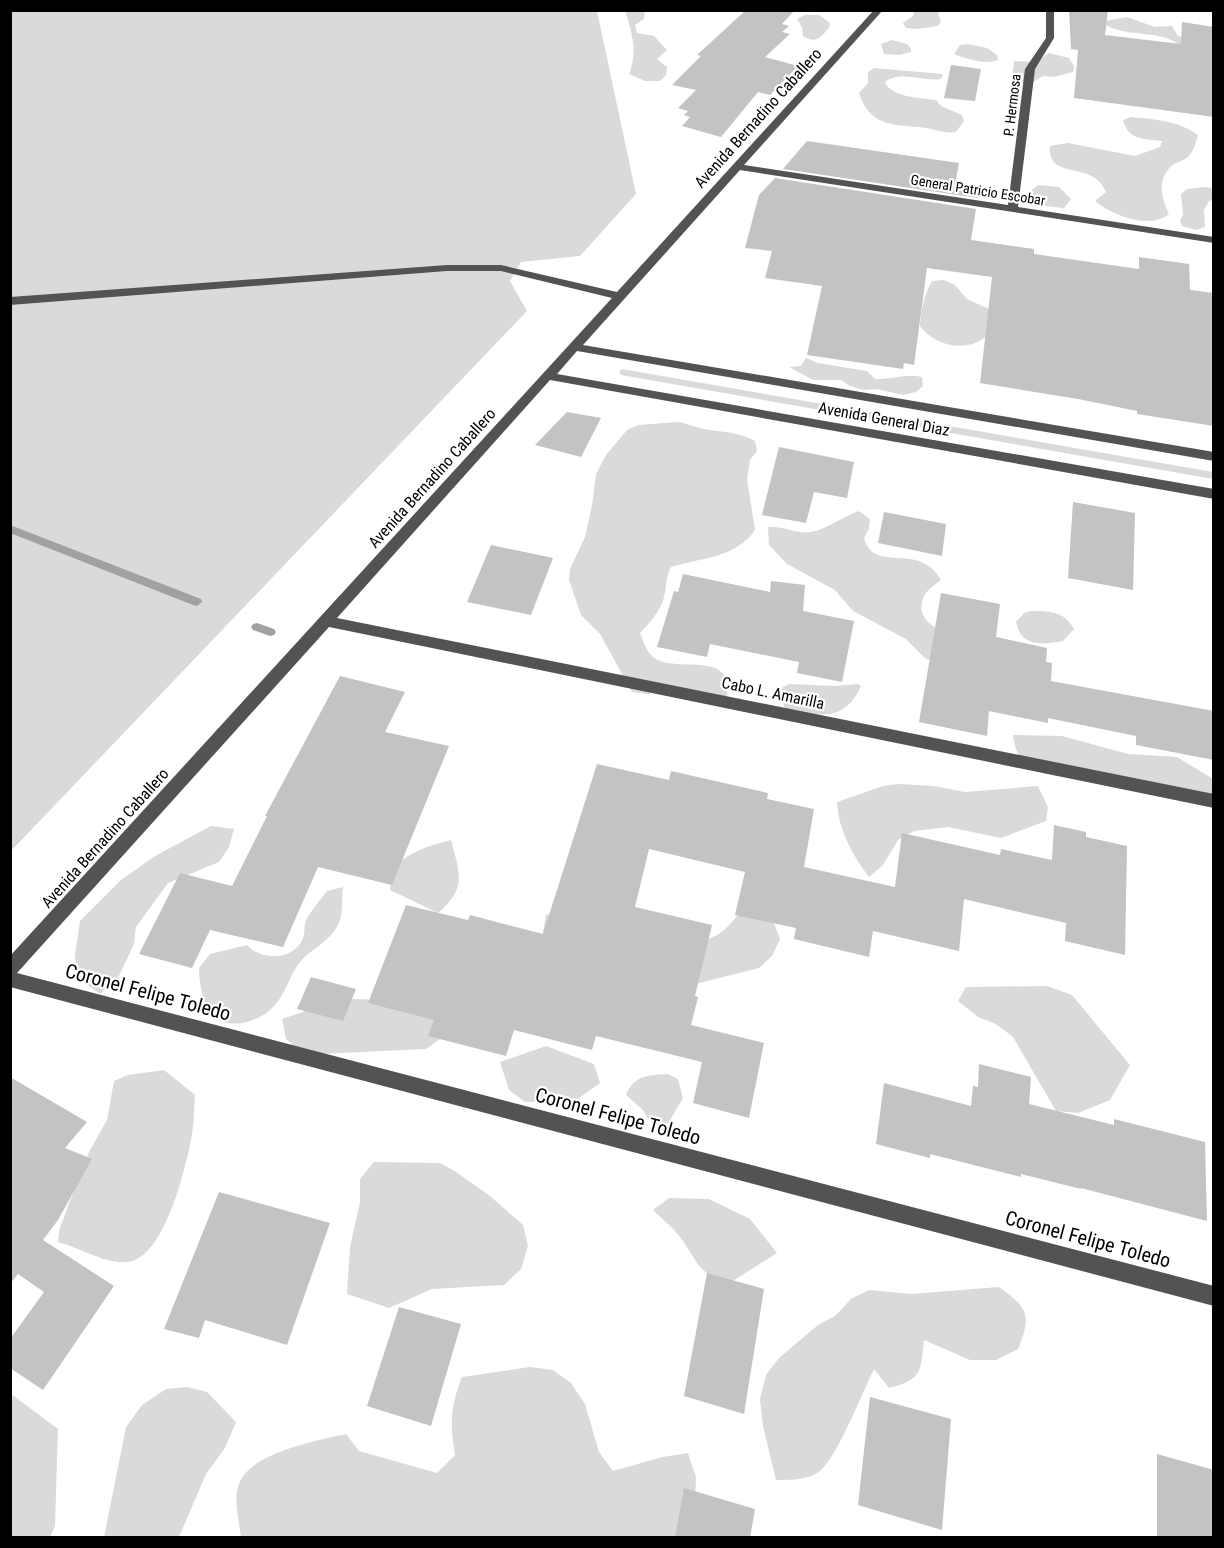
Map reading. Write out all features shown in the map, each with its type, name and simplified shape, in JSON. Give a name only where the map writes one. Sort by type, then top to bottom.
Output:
[{"type":"street","name":"Avenida Bernadino Caballero","points":[[10,969],[879,10]]},
{"type":"street","name":"P. Hermosa","points":[[1013,209],[1030,69],[1050,38],[1050,10]]},
{"type":"street","name":"General Patricio Escobar","points":[[738,166],[1214,240]]},
{"type":"street","points":[[10,301],[447,267],[501,268],[620,296]]},
{"type":"street","name":"Avenida General Diaz","points":[[574,347],[1214,457]]},
{"type":"street","name":"Avenida General Diaz","points":[[548,376],[1214,494]]},
{"type":"street","name":"Cabo L. Amarilla","points":[[326,621],[1214,801]]},
{"type":"street","name":"Coronel Felipe Toledo","points":[[10,979],[1214,1296]]},
{"type":"shaded area","points":[[11,11],[597,11],[636,194],[580,256],[521,262],[510,281],[527,311],[11,851]]},
{"type":"shaded area","points":[[625,11],[645,11],[644,19],[635,25],[637,33],[654,36],[667,50],[657,59],[667,67],[666,75],[660,81],[645,81],[629,74],[634,50]]},
{"type":"shaded area","points":[[914,11],[941,11],[938,14],[941,21],[938,26],[906,28],[903,23],[913,16]]},
{"type":"shaded area","points":[[805,15],[819,15],[829,22],[830,26],[819,38],[808,39],[803,36],[802,27],[797,19]]},
{"type":"shaded area","points":[[1127,17],[1155,27],[1172,26],[1178,36],[1200,43],[1179,45],[1163,37],[1124,31],[1106,25],[1105,21]]},
{"type":"shaded area","points":[[892,40],[907,44],[911,52],[899,55],[884,54],[881,44]]},
{"type":"shaded area","points":[[968,44],[987,48],[997,55],[998,60],[982,62],[954,54],[960,45]]},
{"type":"shaded area","points":[[1049,53],[1069,58],[1074,66],[1073,72],[1054,77],[1043,76],[1030,84],[1014,83],[1012,80],[1014,61],[1035,62]]},
{"type":"shaded area","points":[[874,68],[943,74],[941,79],[898,77],[885,82],[888,87],[899,94],[936,100],[941,106],[962,115],[964,121],[956,132],[942,132],[890,124],[875,117],[863,104],[859,93],[868,83],[868,72]]},
{"type":"shaded area","points":[[1131,117],[1175,124],[1198,135],[1190,155],[1171,166],[1164,177],[1162,195],[1169,214],[1161,219],[1141,221],[1131,219],[1102,206],[1095,201],[1106,192],[1100,182],[1082,172],[1063,168],[1051,157],[1050,146],[1068,143],[1135,156],[1160,147],[1162,141],[1138,137],[1125,127],[1123,120]]},
{"type":"shaded area","points":[[1038,185],[1059,187],[1071,199],[1064,208],[1044,206],[1034,197],[1032,190]]},
{"type":"shaded area","points":[[1213,188],[1213,200],[1209,201],[1204,210],[1205,227],[1196,230],[1182,226],[1180,221],[1183,215],[1181,194],[1187,189]]},
{"type":"shaded area","points":[[944,280],[955,285],[967,299],[989,309],[990,332],[982,339],[964,346],[954,346],[935,339],[920,326],[923,303],[932,281]]},
{"type":"shaded area","points":[[806,358],[818,363],[867,371],[875,379],[922,377],[923,386],[916,392],[903,395],[877,389],[863,390],[841,380],[813,380],[789,367],[801,366]]},
{"type":"shaded area","points":[[622,369],[1213,472],[1213,479],[621,375],[619,372]]},
{"type":"shaded area","points":[[677,422],[743,436],[755,441],[757,451],[750,460],[747,479],[755,530],[747,539],[728,552],[671,567],[661,605],[640,633],[649,653],[661,661],[712,667],[721,672],[727,681],[727,696],[712,700],[663,689],[648,694],[632,692],[600,634],[581,615],[569,580],[570,569],[585,537],[596,474],[606,455],[627,430],[638,425]]},
{"type":"shaded area","points":[[859,511],[870,519],[869,529],[864,538],[869,549],[877,555],[921,562],[931,568],[941,580],[925,594],[922,610],[927,621],[949,635],[941,662],[926,659],[906,639],[853,611],[835,590],[787,564],[769,545],[768,527],[811,532]]},
{"type":"shaded area","points":[[1030,611],[1061,615],[1074,629],[1063,641],[1040,643],[1028,640],[1019,630],[1016,622],[1024,613]]},
{"type":"shaded area","points":[[789,684],[835,686],[858,684],[861,686],[847,706],[838,712],[819,714],[785,709],[780,694],[783,687]]},
{"type":"shaded area","points":[[1013,735],[1062,736],[1128,754],[1177,757],[1213,779],[1213,801],[1119,780],[1054,776],[1039,772],[1026,764],[1017,752]]},
{"type":"shaded area","points":[[899,784],[934,786],[965,792],[1038,786],[1048,807],[1046,821],[1001,838],[948,827],[914,831],[898,840],[883,865],[869,877],[847,842],[840,822],[837,802],[883,786]]},
{"type":"shaded area","points":[[211,826],[234,829],[229,847],[219,862],[168,883],[136,927],[134,944],[118,978],[100,994],[86,984],[76,971],[75,955],[80,921],[121,880],[155,856]]},
{"type":"shaded area","points":[[451,840],[459,880],[454,896],[438,913],[390,890],[392,868],[399,862],[419,850]]},
{"type":"shaded area","points":[[343,887],[342,910],[335,930],[300,962],[276,1004],[257,1019],[247,1022],[234,1024],[215,1017],[205,1002],[199,968],[210,954],[247,945],[260,954],[285,955],[299,946],[309,915],[327,891]]},
{"type":"shaded area","points":[[744,907],[774,923],[780,939],[772,956],[759,968],[671,990],[560,963],[543,932],[546,915],[563,911],[692,942],[717,935],[728,927]]},
{"type":"shaded area","points":[[1047,986],[1072,995],[1130,1065],[1110,1100],[1078,1113],[1056,1111],[1013,1037],[996,1024],[978,1017],[958,1001],[966,987]]},
{"type":"shaded area","points":[[352,999],[427,1001],[444,1036],[426,1049],[319,1054],[300,1051],[286,1039],[282,1019],[332,1002]]},
{"type":"shaded area","points":[[546,1046],[594,1064],[600,1083],[575,1101],[525,1102],[509,1090],[500,1062]]},
{"type":"shaded area","points":[[164,1070],[195,1095],[193,1129],[188,1154],[178,1191],[162,1230],[141,1257],[128,1262],[110,1261],[58,1242],[59,1231],[89,1152],[107,1120],[114,1081],[128,1075]]},
{"type":"shaded area","points":[[668,1074],[678,1079],[683,1098],[662,1134],[654,1127],[642,1109],[626,1095],[633,1083],[643,1077]]},
{"type":"shaded area","points":[[374,1162],[440,1163],[490,1196],[523,1225],[528,1246],[521,1269],[504,1285],[432,1289],[389,1308],[347,1294],[350,1247],[360,1202],[360,1179]]},
{"type":"shaded area","points":[[669,1198],[709,1199],[750,1219],[777,1253],[731,1282],[712,1276],[701,1268],[680,1237],[653,1210]]},
{"type":"shaded area","points":[[999,1287],[1016,1301],[1025,1313],[1025,1328],[1018,1349],[996,1360],[970,1360],[924,1340],[918,1373],[908,1381],[889,1388],[874,1369],[843,1437],[821,1470],[806,1478],[776,1480],[763,1426],[760,1399],[766,1375],[779,1358],[818,1325],[835,1316],[851,1299],[869,1290],[911,1294]]},
{"type":"shaded area","points":[[530,1367],[553,1370],[571,1383],[585,1404],[599,1452],[613,1471],[662,1457],[688,1453],[696,1477],[693,1538],[241,1537],[237,1505],[238,1487],[244,1475],[254,1465],[284,1450],[346,1434],[359,1451],[437,1473],[455,1455],[452,1415],[462,1377]]},
{"type":"shaded area","points":[[187,1387],[207,1392],[236,1422],[225,1448],[206,1474],[179,1537],[104,1537],[126,1427],[142,1405],[166,1389]]},
{"type":"shaded area","points":[[11,1394],[58,1429],[55,1526],[50,1537],[11,1537]]},
{"type":"building","points":[[746,10],[795,10],[782,24],[789,26],[782,32],[790,34],[765,57],[798,66],[770,95],[758,92],[721,137],[682,126],[690,117],[684,115],[688,111],[678,108],[696,90],[672,85],[701,56],[697,55]]},
{"type":"building","points":[[1069,10],[1108,10],[1105,35],[1181,44],[1182,22],[1214,27],[1214,117],[1074,98],[1078,50],[1071,49]]},
{"type":"building","points":[[951,65],[981,69],[975,101],[944,98]]},
{"type":"building","points":[[807,141],[959,163],[955,184],[980,188],[978,198],[783,169]]},
{"type":"building","points":[[775,178],[976,209],[971,240],[1034,249],[1034,254],[1139,269],[1139,257],[1189,264],[1190,290],[1214,293],[1214,426],[1137,414],[1137,411],[1078,399],[980,383],[992,277],[927,268],[914,365],[904,363],[903,369],[807,355],[822,286],[765,278],[772,251],[745,248],[759,195]]},
{"type":"building","points":[[567,412],[601,418],[581,457],[535,445]]},
{"type":"building","points":[[779,447],[854,462],[847,498],[814,492],[806,523],[762,515]]},
{"type":"building","points":[[1073,502],[1135,513],[1133,590],[1068,578]]},
{"type":"building","points":[[884,512],[946,524],[942,556],[878,543]]},
{"type":"building","points":[[491,545],[553,558],[531,615],[467,602]]},
{"type":"building","points":[[683,574],[770,592],[771,581],[805,585],[803,611],[854,621],[842,682],[797,673],[799,662],[710,644],[707,657],[657,647],[674,591],[678,592]]},
{"type":"building","points":[[941,593],[1000,604],[996,637],[1047,648],[1046,662],[1052,663],[1051,681],[1214,711],[1214,760],[1136,745],[1136,736],[1048,718],[1048,723],[989,711],[987,736],[919,722]]},
{"type":"building","points":[[340,676],[405,692],[385,732],[449,746],[392,885],[318,867],[283,947],[210,930],[192,968],[139,954],[180,873],[232,886],[267,816],[265,816]]},
{"type":"building","points":[[597,764],[669,780],[671,771],[768,793],[767,799],[814,809],[804,867],[895,887],[902,833],[1000,855],[1001,849],[1052,860],[1054,825],[1086,832],[1086,837],[1127,846],[1125,955],[1065,941],[1066,923],[964,899],[959,951],[873,931],[869,957],[794,939],[796,928],[735,915],[745,872],[649,849],[635,907],[712,925],[695,996],[698,997],[691,1025],[764,1043],[749,1118],[693,1103],[702,1062],[596,1036],[592,1050],[514,1030],[506,1056],[428,1036],[434,1020],[368,1003],[406,905],[468,920],[470,915],[543,934]]},
{"type":"building","points":[[311,977],[356,989],[343,1021],[297,1009]]},
{"type":"building","points":[[979,1064],[1031,1077],[1029,1104],[1114,1125],[1114,1119],[1205,1142],[1207,1221],[1021,1174],[1021,1177],[930,1154],[930,1158],[876,1144],[884,1083],[971,1106],[973,1086],[978,1087]]},
{"type":"building","points":[[10,1077],[87,1122],[65,1148],[92,1159],[58,1220],[43,1240],[114,1286],[43,1390],[10,1368],[10,1339],[44,1292],[18,1274],[10,1284]]},
{"type":"building","points":[[219,1192],[330,1223],[287,1345],[205,1320],[199,1338],[164,1329]]},
{"type":"building","points":[[707,1273],[764,1289],[744,1414],[684,1396]]},
{"type":"building","points":[[399,1307],[461,1324],[431,1426],[367,1406]]},
{"type":"building","points":[[870,1397],[951,1419],[942,1530],[858,1505]]},
{"type":"building","points":[[1157,1454],[1214,1470],[1214,1538],[1157,1538]]},
{"type":"building","points":[[684,1488],[755,1509],[750,1538],[675,1538]]},
{"type":"waterway","points":[[10,529],[197,602]]},
{"type":"waterway","points":[[257,627],[270,632]]}]
